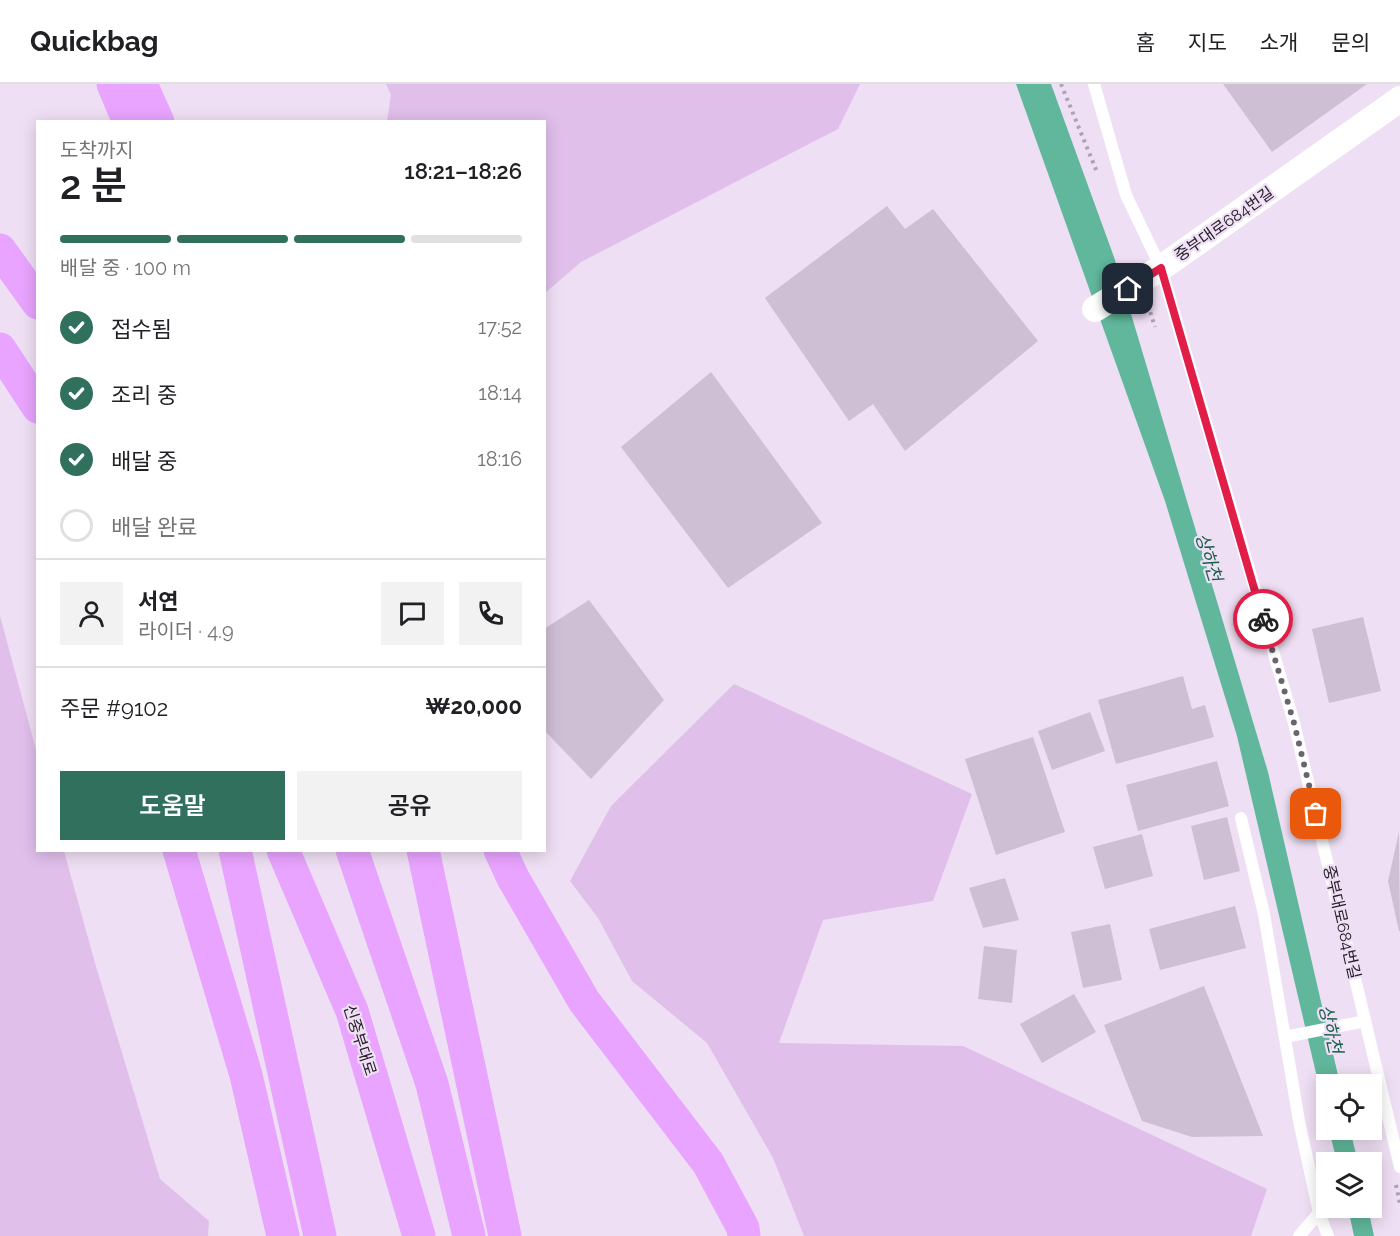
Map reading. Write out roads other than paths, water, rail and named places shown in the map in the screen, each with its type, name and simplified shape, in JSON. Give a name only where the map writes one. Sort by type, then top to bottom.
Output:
[{"type":"highway","points":[[113,84],[128,120]]},
{"type":"highway","points":[[141,84],[157,120]]},
{"type":"highway","points":[[0,250],[36,300]]},
{"type":"highway","points":[[0,349],[36,403]]},
{"type":"highway","points":[[180,852],[246,1075],[283,1236]]},
{"type":"highway","points":[[235,852],[320,1236]]},
{"type":"highway","name":"신중부대로","points":[[284,852],[352,1011],[419,1236]]},
{"type":"highway","points":[[353,852],[432,1084],[469,1236]]},
{"type":"highway","points":[[423,852],[505,1236]]},
{"type":"highway","points":[[501,852],[513,878],[584,1001],[708,1163],[743,1228],[744,1236]]},
{"type":"street","name":"중부대로684번길","points":[[1161,268],[1400,99]]},
{"type":"street","points":[[1095,309],[1161,268]]},
{"type":"lane","points":[[1094,84],[1126,195],[1161,268]]},
{"type":"lane","name":"중부대로684번길","points":[[1161,268],[1294,723],[1400,1167]]},
{"type":"lane","points":[[1241,818],[1264,914],[1299,1121],[1316,1195]]},
{"type":"lane","points":[[1285,1037],[1364,1021]]},
{"type":"lane","points":[[1299,1236],[1316,1217]]},
{"type":"lane","points":[[1322,1218],[1328,1236]]},
{"type":"water label","name":"상하천","points":[[1209,557]]},
{"type":"water label","name":"상하천","points":[[1331,1029]]}]
